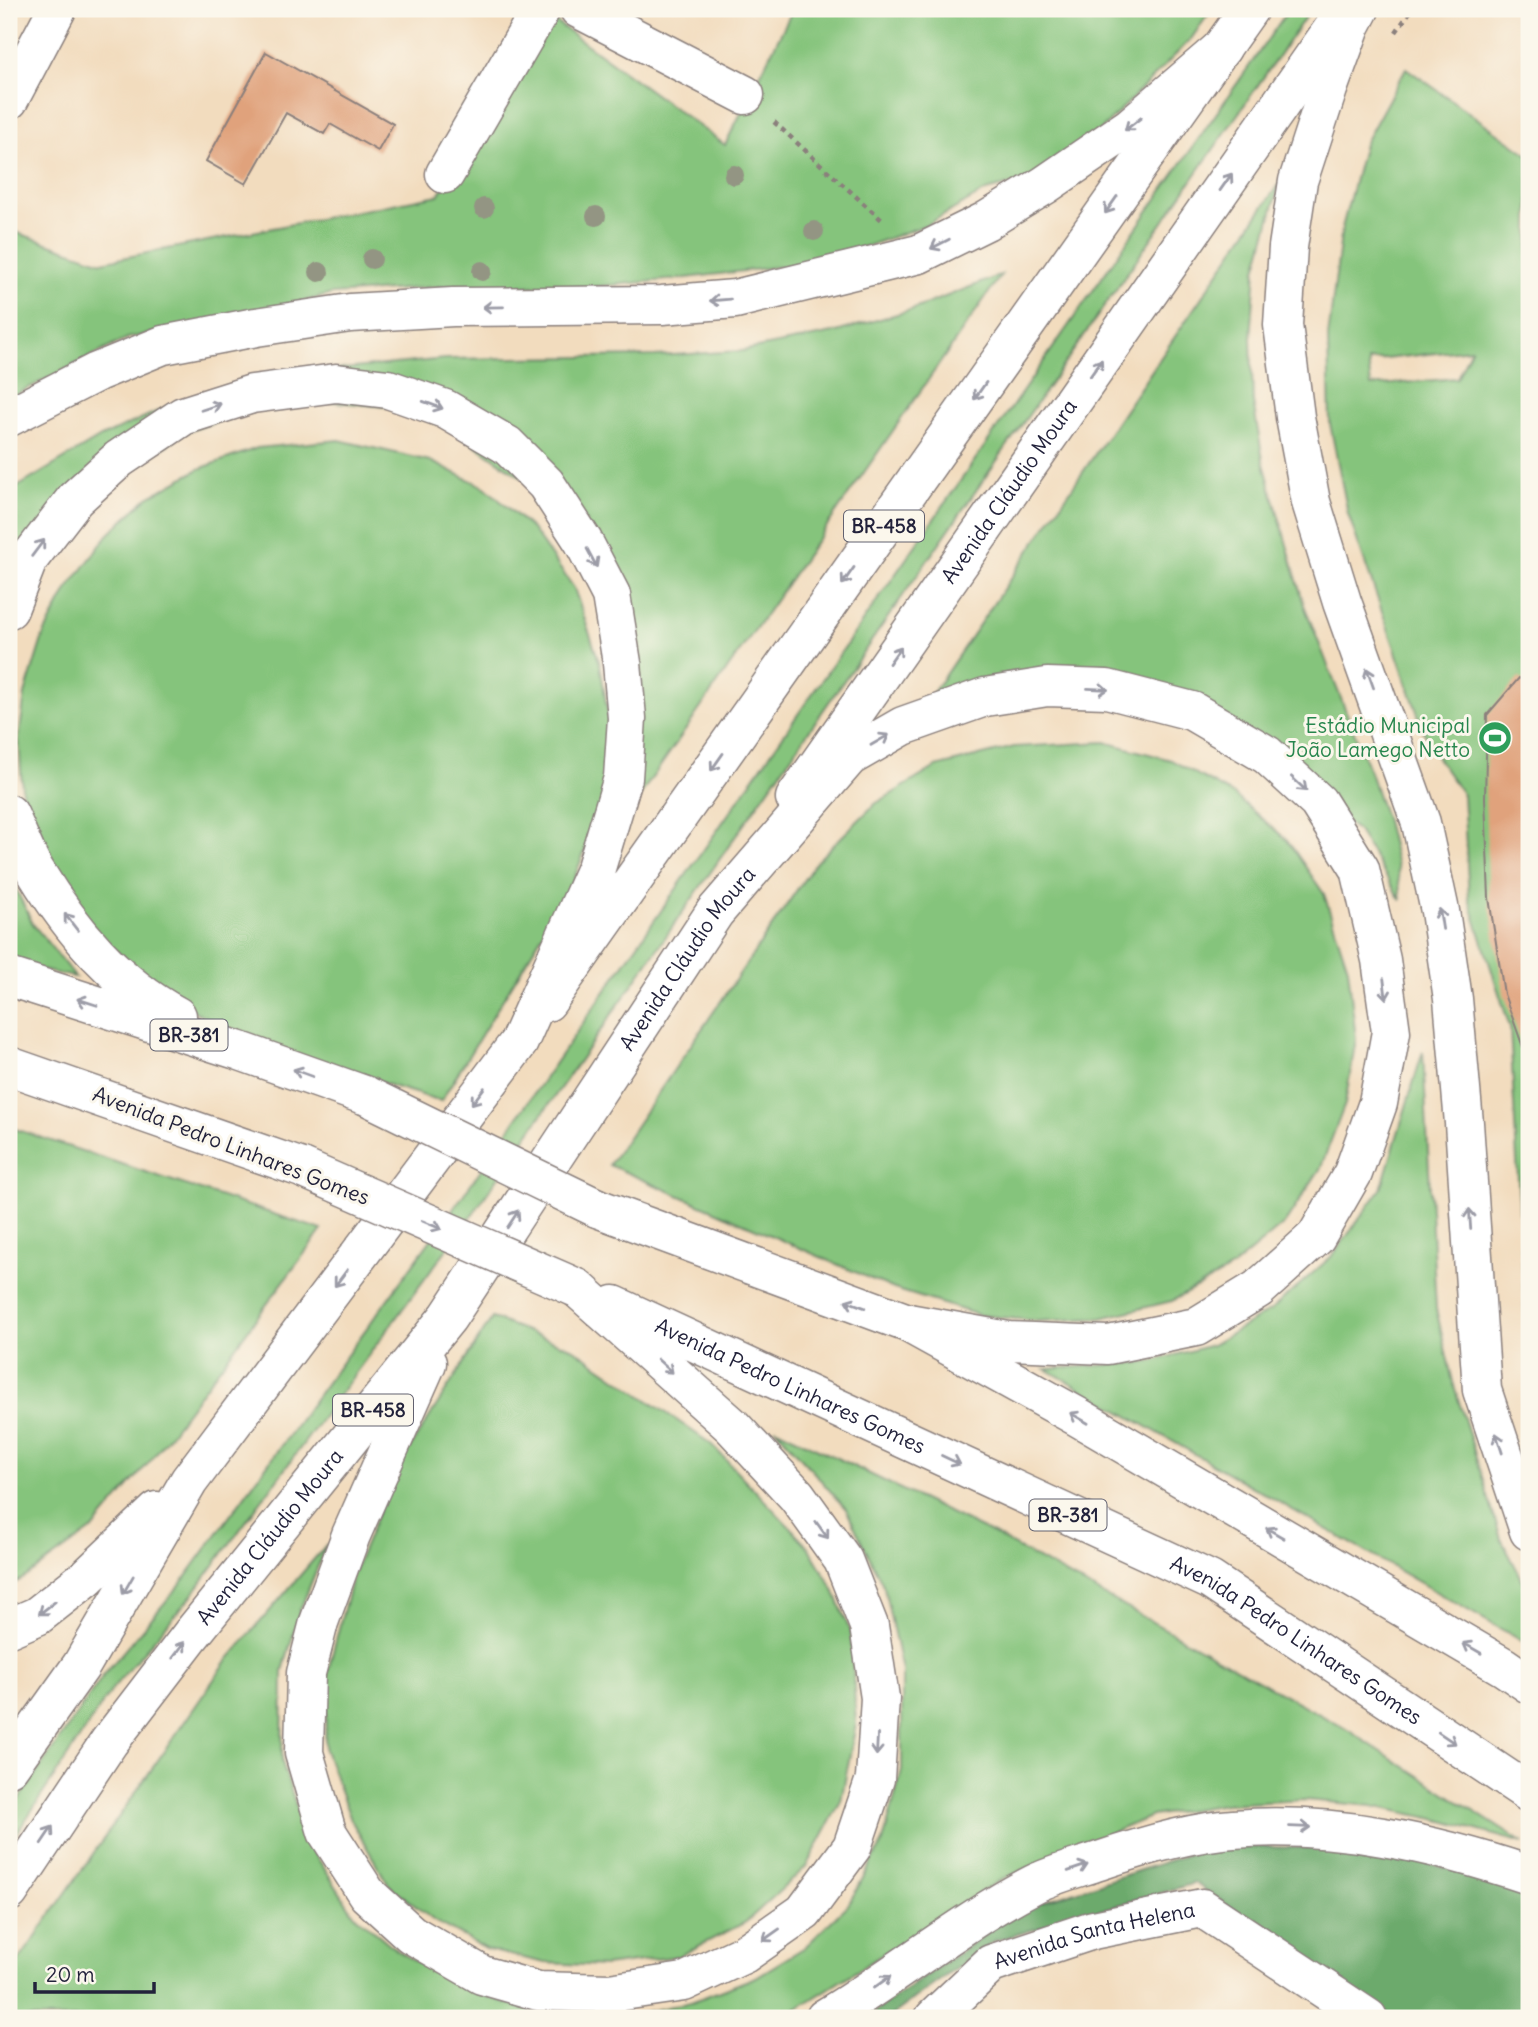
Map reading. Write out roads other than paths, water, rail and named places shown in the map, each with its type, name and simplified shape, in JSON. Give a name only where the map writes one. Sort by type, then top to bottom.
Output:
[{"type":"main road","points":[[9,100],[57,9]]},
{"type":"main road","points":[[445,174],[541,9]]},
{"type":"main road","points":[[579,9],[745,95]]},
{"type":"main road","name":"BR-458","points":[[9,1767],[81,1666],[189,1481],[519,1042],[1249,9]]},
{"type":"main road","name":"Avenida Cláudio Moura","points":[[9,1892],[109,1742],[191,1634],[448,1317],[716,912],[1347,9]]},
{"type":"main road","points":[[1360,9],[1328,89],[1298,181],[1288,247],[1283,325],[1295,416],[1311,502],[1342,602],[1421,824],[1440,911],[1453,999],[1464,1123],[1482,1390],[1529,1531]]},
{"type":"main road","points":[[9,417],[97,372],[163,345],[256,327],[350,313],[453,307],[662,305],[735,299],[919,254],[986,221],[1130,127],[1222,48]]},
{"type":"main road","points":[[9,609],[28,560],[75,499],[119,459],[183,416],[252,394],[336,383],[388,389],[445,409],[507,445],[546,484],[583,541],[611,595],[628,718],[623,778],[596,868],[519,1042]]},
{"type":"main road","points":[[716,912],[849,757],[903,726],[961,705],[985,697],[1047,687],[1107,689],[1192,710],[1267,754],[1318,802],[1360,869],[1381,960],[1391,1032],[1378,1103],[1353,1173],[1317,1237],[1258,1289],[1196,1327],[1108,1345],[1008,1341],[908,1323]]},
{"type":"main road","points":[[9,814],[35,871],[68,918],[108,967],[147,1000],[240,1051]]},
{"type":"main road","name":"BR-381","points":[[9,977],[240,1051],[367,1096],[597,1208],[908,1323],[1102,1431],[1504,1667],[1529,1685]]},
{"type":"main road","name":"Avenida Pedro Linhares Gomes","points":[[9,1066],[302,1168],[577,1288],[1210,1580],[1529,1793]]},
{"type":"main road","points":[[9,1085],[70,1086]]},
{"type":"main road","points":[[448,1317],[351,1535],[320,1622],[306,1673],[304,1753],[327,1832],[367,1894],[411,1934],[482,1975],[538,1991],[610,1993],[684,1982],[744,1954],[804,1912],[852,1847],[875,1779],[880,1698],[869,1626],[843,1560],[797,1496],[732,1426],[577,1288]]},
{"type":"main road","points":[[9,1628],[37,1616],[87,1577],[189,1481]]},
{"type":"main road","points":[[825,2018],[863,1996],[963,1927],[1036,1883],[1141,1846],[1231,1829],[1301,1826],[1373,1835],[1469,1855],[1529,1875]]},
{"type":"main road","name":"Avenida Santa Helena","points":[[934,2018],[991,1965],[1093,1930],[1202,1908],[1368,2018]]},
{"type":"place","name":"Estádio Municipal João Lamego Netto","points":[[1495,738]]}]
